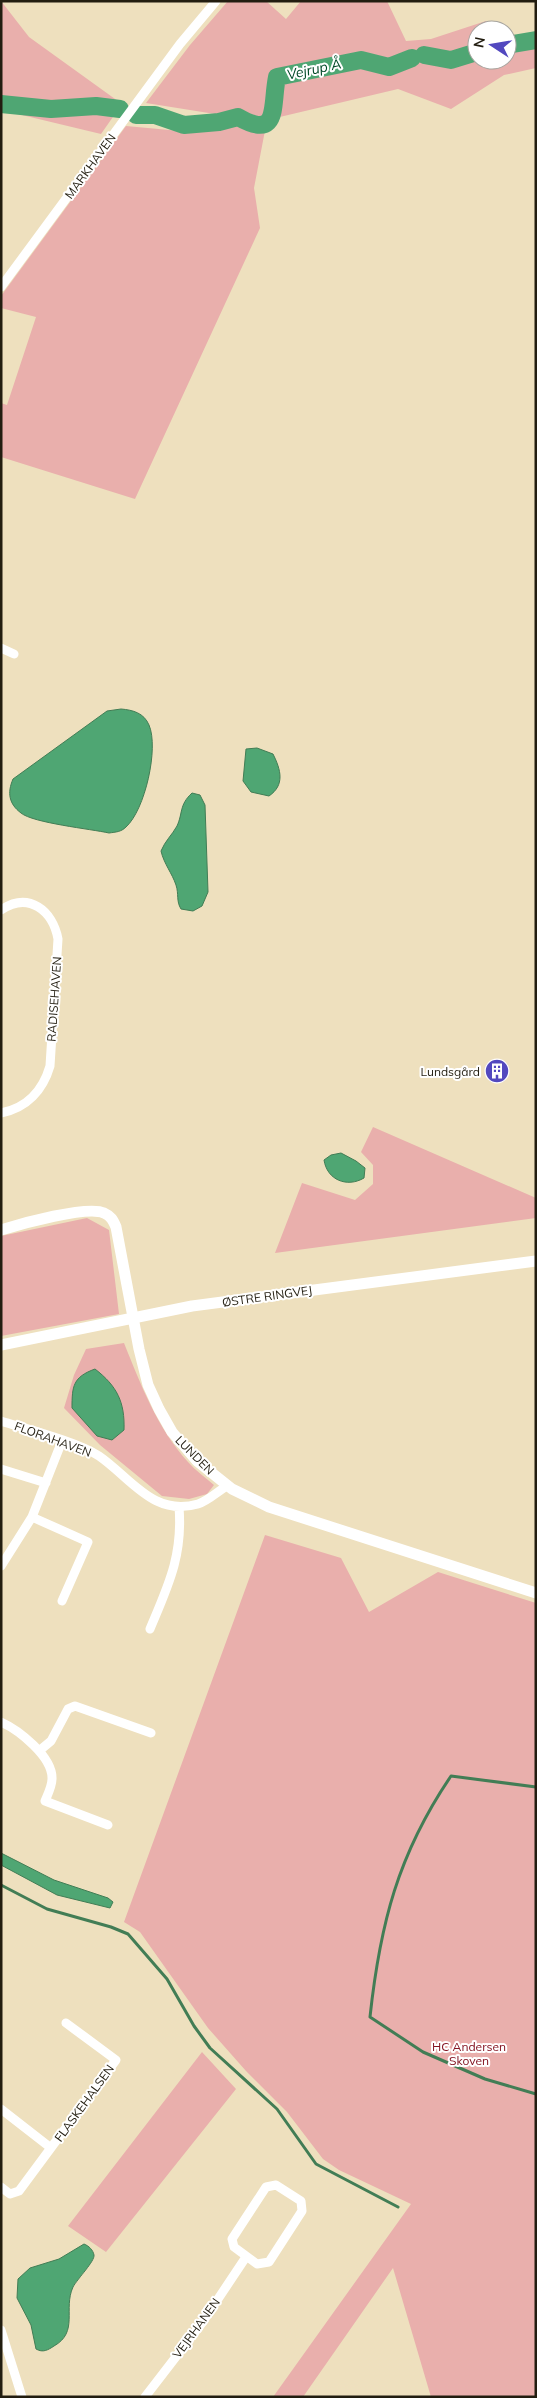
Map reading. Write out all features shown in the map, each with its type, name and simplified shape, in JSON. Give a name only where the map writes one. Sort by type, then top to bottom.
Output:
[{"type":"street","name":"MARKHAVEN","points":[[1,287],[180,44],[216,1]]},
{"type":"street","points":[[1,648],[14,654]]},
{"type":"street","name":"RADISEHAVEN","points":[[1,910],[14,904],[23,903],[36,906],[54,921],[58,940],[50,1066],[46,1077],[36,1093],[24,1105],[1,1113]]},
{"type":"street","name":"LUNDEN","points":[[1,1230],[85,1211],[103,1212],[112,1217],[116,1227],[139,1349],[148,1385],[172,1432],[197,1461],[227,1486],[269,1507],[536,1593]]},
{"type":"street","name":"ØSTRE RINGVEJ","points":[[1,1345],[192,1306],[536,1261]]},
{"type":"street","name":"FLORAHAVEN","points":[[1,1421],[62,1441],[99,1456],[142,1493],[160,1504],[179,1507],[199,1504],[227,1486]]},
{"type":"street","points":[[1,1566],[32,1517],[62,1441]]},
{"type":"street","points":[[1,1469],[46,1484]]},
{"type":"street","points":[[150,1629],[172,1580],[178,1548],[179,1507]]},
{"type":"street","points":[[32,1517],[88,1542],[62,1601]]},
{"type":"street","points":[[39,1751],[52,1741],[68,1709],[75,1706],[151,1733]]},
{"type":"street","points":[[1,1722],[22,1734],[46,1759],[52,1777],[45,1801],[108,1825]]},
{"type":"street","name":"FLASKEHALSEN","points":[[1,2187],[10,2194],[19,2191],[116,2060],[66,2022]]},
{"type":"street","name":"FLASKEHALSEN","points":[[1,2110],[51,2148]]},
{"type":"street","points":[[276,2185],[301,2201],[302,2211],[269,2262],[257,2264],[246,2257],[234,2247],[232,2238],[266,2187],[276,2185]]},
{"type":"street","name":"VEJRHANEN","points":[[145,2397],[202,2323],[246,2257]]},
{"type":"street","points":[[1,2330],[22,2397]]},
{"type":"street","points":[[1,2346],[11,2358]]},
{"type":"green space","points":[[1,1],[29,37],[122,104],[101,134],[1,110]]},
{"type":"green space","points":[[228,1],[266,1],[286,19],[301,1],[387,1],[406,41],[431,39],[467,27],[467,70],[517,70],[517,36],[536,33],[536,68],[504,75],[451,109],[398,89],[267,120],[254,188],[260,228],[135,499],[1,457],[1,403],[7,405],[36,317],[1,308],[1,296],[126,126],[191,132],[215,114],[146,103],[190,45]]},
{"type":"green space","points":[[373,1127],[536,1198],[536,1218],[275,1253],[302,1183],[355,1200],[373,1184],[373,1165],[361,1152]]},
{"type":"green space","points":[[87,1218],[109,1230],[119,1314],[1,1336],[1,1236]]},
{"type":"green space","points":[[124,1343],[151,1406],[167,1435],[188,1462],[214,1485],[207,1494],[189,1499],[162,1496],[100,1445],[64,1408],[74,1375],[86,1349]]},
{"type":"green space","name":"HC Andersen Skoven","points":[[265,1535],[341,1558],[369,1612],[438,1572],[536,1603],[536,2397],[431,2397],[393,2268],[303,2397],[273,2397],[411,2204],[339,2170],[323,2159],[287,2112],[246,2071],[208,2028],[140,1932],[124,1922]]},
{"type":"green space","points":[[202,2052],[236,2089],[106,2252],[68,2226]]},
{"type":"shaded area","points":[[121,709],[134,711],[141,715],[147,721],[152,735],[151,763],[144,793],[133,819],[126,827],[120,831],[109,833],[37,820],[27,817],[17,810],[10,798],[13,779],[107,711]]},
{"type":"shaded area","points":[[257,748],[273,754],[278,766],[280,777],[278,787],[269,796],[251,792],[243,781],[246,749]]},
{"type":"shaded area","points":[[192,793],[200,795],[205,805],[208,892],[202,906],[193,911],[181,909],[176,885],[161,851],[177,826],[183,805]]},
{"type":"shaded area","points":[[341,1153],[365,1168],[364,1178],[358,1181],[345,1182],[333,1177],[329,1173],[324,1160],[331,1155]]},
{"type":"shaded area","points":[[95,1369],[114,1388],[123,1411],[124,1430],[112,1440],[97,1436],[72,1408],[72,1394],[75,1383],[82,1375]]},
{"type":"shaded area","points":[[1,1853],[54,1880],[108,1898],[113,1902],[110,1908],[57,1895],[1,1865]]},
{"type":"shaded area","points":[[84,2244],[92,2250],[94,2258],[73,2287],[70,2295],[69,2320],[66,2334],[62,2340],[50,2349],[43,2351],[36,2349],[31,2325],[17,2298],[18,2279],[30,2268],[59,2259]]},
{"type":"waterway","name":"Vejrup Å","points":[[517,43],[536,40]]},
{"type":"waterway","name":"Vejrup Å","points":[[424,55],[451,60],[467,55]]},
{"type":"waterway","name":"Vejrup Å","points":[[136,115],[155,115],[184,125],[219,122],[238,117],[261,125],[267,123],[271,117],[277,77],[361,60],[389,67],[412,58]]},
{"type":"waterway","name":"Vejrup Å","points":[[1,104],[51,109],[96,106],[120,109]]},
{"type":"waterway","points":[[536,1787],[451,1776],[417,1833],[394,1891],[379,1951],[370,2017],[423,2052],[485,2079],[536,2094]]},
{"type":"waterway","points":[[1,1885],[47,1909],[111,1927],[128,1934],[167,1979],[194,2026],[210,2048],[277,2109],[316,2164],[398,2207]]},
{"type":"place","name":"Lundsgård","points":[[497,1071]]}]
